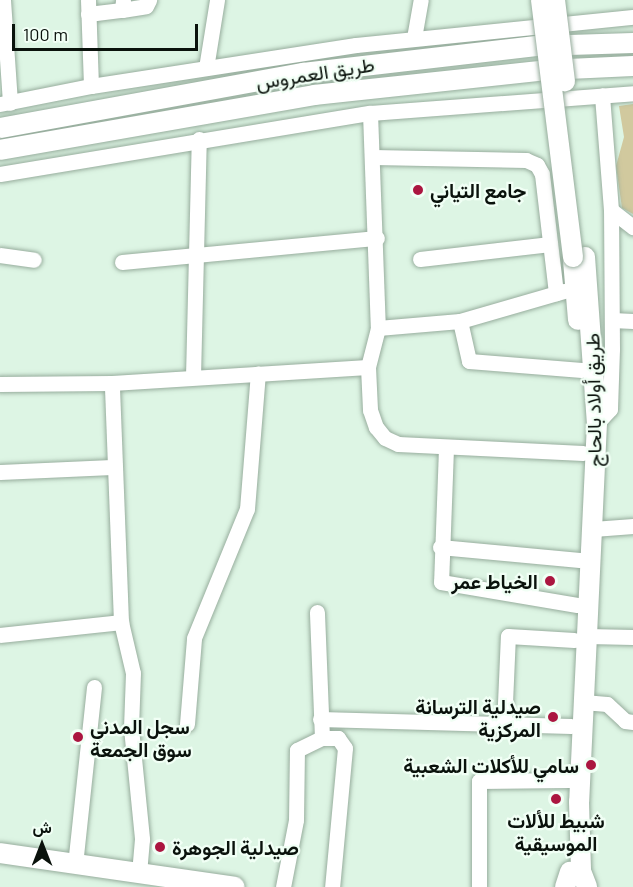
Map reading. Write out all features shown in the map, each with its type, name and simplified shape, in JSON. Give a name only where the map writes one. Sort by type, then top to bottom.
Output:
[{"type":"main road","name":"طريق أولاد بالحاج","points":[[541,0],[579,257],[565,291],[582,370],[583,453],[577,605],[581,638],[583,702],[572,793]]},
{"type":"main road","name":"طريق أولاد بالحاج","points":[[555,0],[597,423],[593,529],[571,726],[572,793]]},
{"type":"main road","name":"طريق العمروس","points":[[0,128],[327,70],[538,46],[633,43]]},
{"type":"main road","name":"طريق العمروس","points":[[0,150],[314,95],[547,70],[633,66]]},
{"type":"main road","points":[[569,882],[572,793]]},
{"type":"main road","points":[[572,793],[581,870],[587,887]]},
{"type":"main road","points":[[0,853],[139,872],[163,882],[235,887]]},
{"type":"street","points":[[3,0],[5,103],[91,86],[414,38],[633,17]]},
{"type":"street","points":[[91,86],[88,7],[146,6],[149,0]]},
{"type":"street","points":[[206,68],[217,0]]},
{"type":"street","points":[[414,38],[421,0]]},
{"type":"street","points":[[0,174],[199,139],[370,113],[633,93]]},
{"type":"street","points":[[597,423],[607,414],[611,403],[611,210],[602,95]]},
{"type":"street","points":[[370,113],[377,238],[378,328],[368,367],[370,410],[385,438],[398,444],[446,448],[583,453]]},
{"type":"street","points":[[193,377],[199,139]]},
{"type":"street","points":[[373,157],[526,160],[537,165],[542,174],[550,244],[565,291],[460,321],[378,328]]},
{"type":"street","points":[[611,210],[633,227]]},
{"type":"street","points":[[122,262],[377,238]]},
{"type":"street","points":[[420,259],[550,244]]},
{"type":"street","points":[[0,255],[34,260]]},
{"type":"street","points":[[612,320],[633,321]]},
{"type":"street","points":[[460,321],[466,358],[475,363],[582,370]]},
{"type":"street","points":[[0,384],[112,383],[368,367]]},
{"type":"street","points":[[187,724],[194,638],[247,509],[258,373]]},
{"type":"street","points":[[112,383],[112,467],[121,622],[133,673],[131,728],[142,839],[139,872]]},
{"type":"street","points":[[446,448],[440,547],[441,582],[577,605]]},
{"type":"street","points":[[0,472],[112,467]]},
{"type":"street","points":[[593,529],[633,526]]},
{"type":"street","points":[[440,547],[579,560]]},
{"type":"street","points":[[317,612],[322,738]]},
{"type":"street","points":[[0,635],[121,622]]},
{"type":"street","points":[[504,726],[507,636],[633,637]]},
{"type":"street","points":[[75,865],[94,687]]},
{"type":"street","points":[[583,702],[607,704],[625,721],[633,722]]},
{"type":"street","points":[[320,719],[504,726],[571,726]]},
{"type":"street","points":[[283,887],[296,820],[297,750],[322,738],[338,738],[345,748],[332,887]]},
{"type":"street","points":[[479,887],[479,781],[572,793]]},
{"type":"shaded area","points":[[633,104],[633,214],[622,208],[616,166],[624,137],[619,106]]},
{"type":"place","name":"جامع التياني","points":[[418,190]]},
{"type":"place","name":"الخياط عمر","points":[[550,581]]},
{"type":"place","name":"صيدلية الترسانة المركزية","points":[[553,717]]},
{"type":"place","name":"سجل المدني سوق الجمعة","points":[[78,737]]},
{"type":"place","name":"سامي للأكلات الشعبية","points":[[591,765]]},
{"type":"place","name":"شبيط للألات الموسيقية","points":[[556,799]]},
{"type":"place","name":"صيدلية الجوهرة","points":[[160,847]]}]
